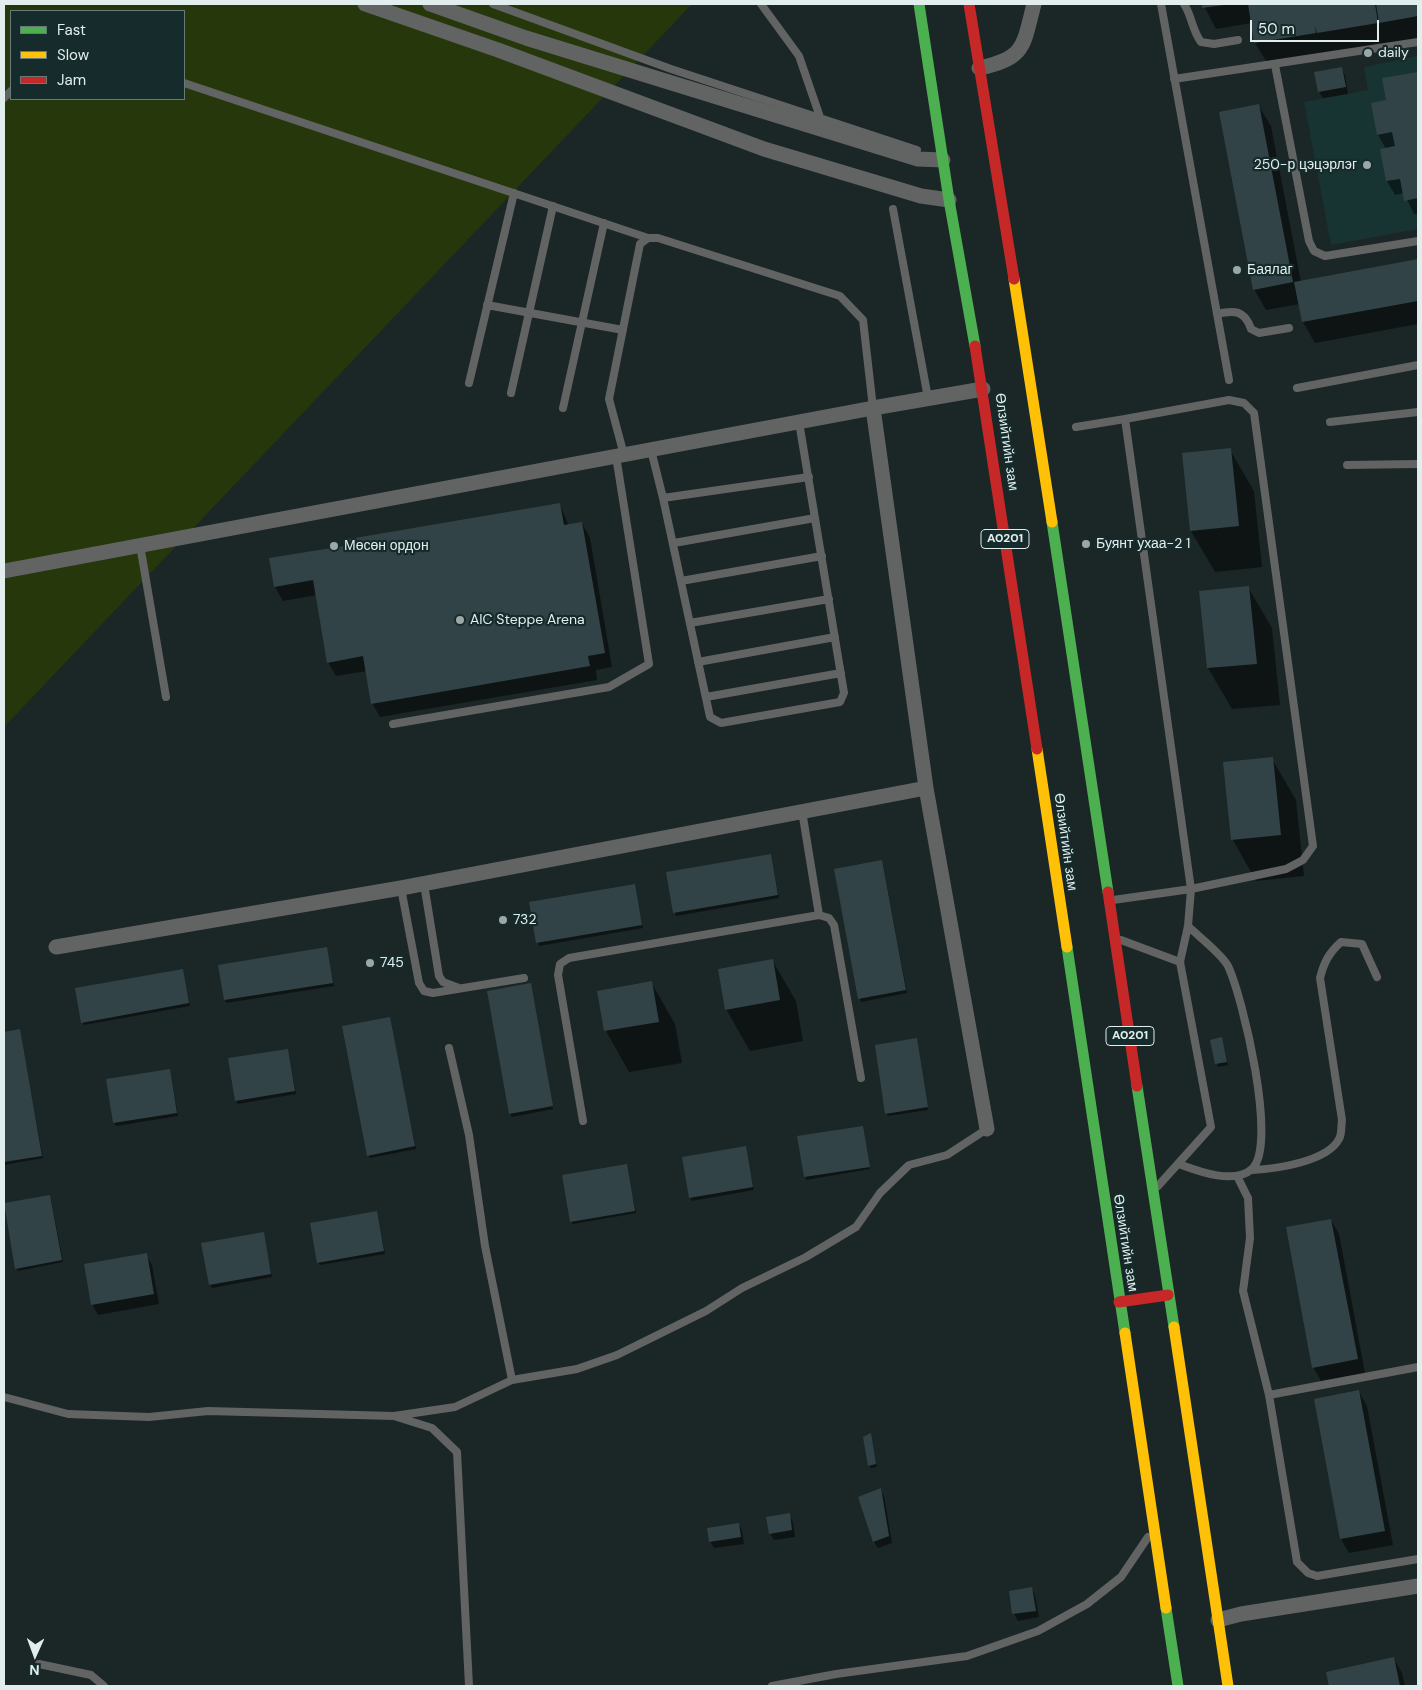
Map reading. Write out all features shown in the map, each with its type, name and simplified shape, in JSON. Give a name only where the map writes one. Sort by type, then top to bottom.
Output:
[{"type":"highway","name":"Өлзийтийн зам","points":[[919,4],[949,200],[983,389],[1178,1686]]},
{"type":"highway","name":"A0201","points":[[969,4],[1032,387],[1228,1686]]},
{"type":"highway","points":[[1119,1302],[1168,1295]]},
{"type":"street","points":[[364,4],[563,74],[764,149],[921,196],[949,200]]},
{"type":"street","points":[[430,4],[526,38],[908,156],[943,160]]},
{"type":"street","points":[[979,68],[1002,63],[1015,56],[1024,43],[1034,4]]},
{"type":"street","points":[[4,571],[983,389]]},
{"type":"street","points":[[873,408],[926,788],[987,1129]]},
{"type":"street","points":[[56,947],[424,884],[926,788]]},
{"type":"street","points":[[1218,1620],[1241,1614],[1418,1586]]},
{"type":"lane","points":[[493,4],[671,69],[917,150]]},
{"type":"lane","points":[[761,4],[799,56],[820,117]]},
{"type":"lane","points":[[1161,4],[1229,380]]},
{"type":"lane","points":[[1184,4],[1190,12],[1193,32],[1201,42],[1214,44],[1238,40]]},
{"type":"lane","points":[[1174,79],[1418,42]]},
{"type":"lane","points":[[1275,65],[1309,241],[1314,251],[1325,256],[1418,241]]},
{"type":"lane","points":[[185,83],[648,238],[658,238],[840,296],[863,320],[873,408]]},
{"type":"lane","points":[[469,383],[514,193]]},
{"type":"lane","points":[[511,393],[553,206]]},
{"type":"lane","points":[[893,210],[928,398]]},
{"type":"lane","points":[[563,408],[604,223]]},
{"type":"lane","points":[[393,724],[609,687],[648,664],[620,456],[609,399],[640,244],[648,238]]},
{"type":"lane","points":[[488,305],[623,330]]},
{"type":"lane","points":[[1217,314],[1231,311],[1240,312],[1248,319],[1250,329],[1259,334],[1289,328]]},
{"type":"lane","points":[[1297,388],[1418,365]]},
{"type":"lane","points":[[1076,428],[1229,400],[1244,402],[1254,413],[1313,846],[1303,860],[1286,869],[1191,889],[1109,901]]},
{"type":"lane","points":[[1330,422],[1418,412]]},
{"type":"lane","points":[[1126,419],[1191,889],[1188,926],[1180,962],[1211,1127],[1154,1191]]},
{"type":"lane","points":[[651,450],[674,543],[710,717],[721,722],[831,704],[840,702],[844,693],[799,422]]},
{"type":"lane","points":[[1346,465],[1418,464]]},
{"type":"lane","points":[[663,498],[809,477]]},
{"type":"lane","points":[[674,543],[815,518]]},
{"type":"lane","points":[[140,545],[166,697]]},
{"type":"lane","points":[[681,580],[822,556]]},
{"type":"lane","points":[[690,623],[829,599]]},
{"type":"lane","points":[[698,662],[835,637]]},
{"type":"lane","points":[[706,697],[841,673]]},
{"type":"lane","points":[[802,812],[819,915]]},
{"type":"lane","points":[[424,884],[439,976],[443,982],[460,989]]},
{"type":"lane","points":[[402,888],[419,984],[424,991],[433,993],[524,978]]},
{"type":"lane","points":[[583,1121],[558,976],[560,964],[569,958],[819,915],[829,918],[834,925],[861,1078]]},
{"type":"lane","points":[[1188,926],[1227,965],[1243,1012],[1261,1104],[1260,1157],[1252,1170]]},
{"type":"lane","points":[[1115,937],[1180,962]]},
{"type":"lane","points":[[1179,1164],[1216,1175],[1237,1176],[1252,1170],[1274,1169],[1326,1154],[1340,1139],[1342,1120],[1320,978],[1323,965],[1330,952],[1341,942],[1362,944],[1377,977]]},
{"type":"lane","points":[[449,1048],[469,1135],[485,1246],[512,1380]]},
{"type":"lane","points":[[4,1397],[68,1414],[149,1417],[208,1411],[394,1416],[455,1407],[512,1380],[577,1369],[617,1355],[706,1312],[742,1288],[806,1257],[856,1228],[880,1193],[909,1165],[947,1155],[987,1129]]},
{"type":"lane","points":[[1237,1176],[1248,1198],[1250,1238],[1243,1291],[1269,1395],[1297,1562],[1308,1573],[1317,1576],[1418,1559]]},
{"type":"lane","points":[[1269,1395],[1418,1367]]},
{"type":"lane","points":[[394,1416],[432,1428],[457,1452],[469,1686]]},
{"type":"lane","points":[[772,1686],[836,1674],[967,1656],[1038,1631],[1087,1604],[1121,1577],[1153,1529]]},
{"type":"lane","points":[[39,1664],[91,1675],[104,1686]]},
{"type":"shaded area","name":"250-р цэцэрлэг","points":[[1418,56],[1418,229],[1331,245],[1304,102],[1368,90],[1364,67]]},
{"type":"green space","points":[[4,4],[692,4],[4,727]]},
{"type":"building","points":[[1202,4],[1224,4],[1224,5],[1202,8]]},
{"type":"building","points":[[1248,4],[1375,4],[1378,23],[1317,33],[1315,26],[1316,33],[1254,43]]},
{"type":"building","points":[[1376,4],[1418,4],[1418,16],[1379,23]]},
{"type":"building","points":[[1342,67],[1346,87],[1318,92],[1314,72]]},
{"type":"building","points":[[1418,72],[1418,198],[1404,201],[1400,179],[1386,181],[1380,149],[1395,146],[1392,132],[1377,135],[1371,103],[1386,100],[1382,78]]},
{"type":"building","points":[[1259,104],[1293,282],[1253,290],[1219,112]]},
{"type":"building","points":[[1418,259],[1418,301],[1302,322],[1294,282]]},
{"type":"building","points":[[1231,448],[1239,526],[1190,531],[1182,453]]},
{"type":"building","name":"AIC Steppe Arena","points":[[560,503],[564,525],[582,522],[605,653],[588,656],[590,666],[371,704],[363,656],[327,663],[313,580],[274,587],[269,558],[344,546],[343,540]]},
{"type":"building","points":[[1249,586],[1257,664],[1207,668],[1199,591]]},
{"type":"building","points":[[1273,757],[1281,835],[1231,840],[1223,762]]},
{"type":"building","points":[[771,854],[778,895],[673,913],[666,872]]},
{"type":"building","points":[[882,860],[906,990],[858,999],[834,869]]},
{"type":"building","points":[[635,884],[642,925],[536,943],[529,902]]},
{"type":"building","points":[[327,947],[333,983],[224,1000],[218,965]]},
{"type":"building","points":[[773,959],[780,1000],[725,1010],[718,969]]},
{"type":"building","points":[[183,969],[189,1003],[81,1023],[75,988]]},
{"type":"building","points":[[652,981],[659,1022],[604,1031],[597,991]]},
{"type":"building","points":[[531,983],[553,1106],[509,1114],[487,991]]},
{"type":"building","points":[[390,1017],[415,1146],[367,1156],[342,1026]]},
{"type":"building","points":[[20,1029],[42,1156],[4,1162],[4,1032]]},
{"type":"building","points":[[1222,1037],[1227,1062],[1215,1064],[1210,1040]]},
{"type":"building","points":[[917,1038],[928,1107],[885,1114],[875,1045]]},
{"type":"building","points":[[288,1049],[295,1091],[235,1101],[228,1058]]},
{"type":"building","points":[[170,1069],[177,1113],[113,1123],[106,1079]]},
{"type":"building","points":[[863,1126],[870,1167],[804,1177],[797,1136]]},
{"type":"building","points":[[746,1146],[753,1187],[689,1198],[682,1157]]},
{"type":"building","points":[[627,1164],[635,1211],[570,1222],[562,1175]]},
{"type":"building","points":[[50,1195],[62,1260],[15,1269],[4,1203]]},
{"type":"building","points":[[377,1211],[384,1251],[317,1263],[310,1223]]},
{"type":"building","points":[[1331,1219],[1358,1359],[1312,1368],[1286,1227]]},
{"type":"building","points":[[264,1232],[271,1274],[209,1285],[201,1243]]},
{"type":"building","points":[[147,1253],[154,1294],[91,1305],[84,1264]]},
{"type":"building","points":[[1359,1390],[1385,1531],[1340,1539],[1314,1399]]},
{"type":"building","points":[[871,1433],[876,1464],[868,1466],[863,1437]]},
{"type":"building","points":[[881,1488],[889,1536],[873,1542],[858,1497]]},
{"type":"building","points":[[790,1513],[792,1530],[769,1534],[766,1517]]},
{"type":"building","points":[[739,1523],[741,1537],[709,1542],[707,1528]]},
{"type":"building","points":[[1032,1587],[1036,1611],[1012,1614],[1009,1591]]},
{"type":"building","points":[[1394,1657],[1400,1686],[1329,1686],[1326,1672]]},
{"type":"traffic: fast","points":[[919,4],[949,200],[975,346]]},
{"type":"traffic: fast","points":[[1052,522],[1108,892]]},
{"type":"traffic: fast","points":[[1067,947],[1125,1333]]},
{"type":"traffic: fast","points":[[1137,1086],[1174,1327]]},
{"type":"traffic: fast","points":[[1166,1608],[1178,1686]]},
{"type":"traffic: slow","points":[[1014,279],[1052,522]]},
{"type":"traffic: slow","points":[[1037,749],[1067,947]]},
{"type":"traffic: slow","points":[[1174,1327],[1228,1686]]},
{"type":"traffic: slow","points":[[1125,1333],[1166,1608]]},
{"type":"traffic: jam","points":[[969,4],[1014,279]]},
{"type":"traffic: jam","points":[[975,346],[1037,749]]},
{"type":"traffic: jam","points":[[1108,892],[1137,1086]]},
{"type":"traffic: jam","points":[[1119,1302],[1168,1295]]},
{"type":"place","name":"daily","points":[[1368,53]]},
{"type":"place","name":"250-р цэцэрлэг","points":[[1367,165]]},
{"type":"place","name":"Баялаг","points":[[1237,270]]},
{"type":"place","name":"Буянт ухаа-2 1","points":[[1086,544]]},
{"type":"place","name":"Мөсөн ордон","points":[[334,546]]},
{"type":"place","name":"AIC Steppe Arena","points":[[460,620]]},
{"type":"place","name":"732","points":[[503,920]]},
{"type":"place","name":"745","points":[[370,963]]}]
